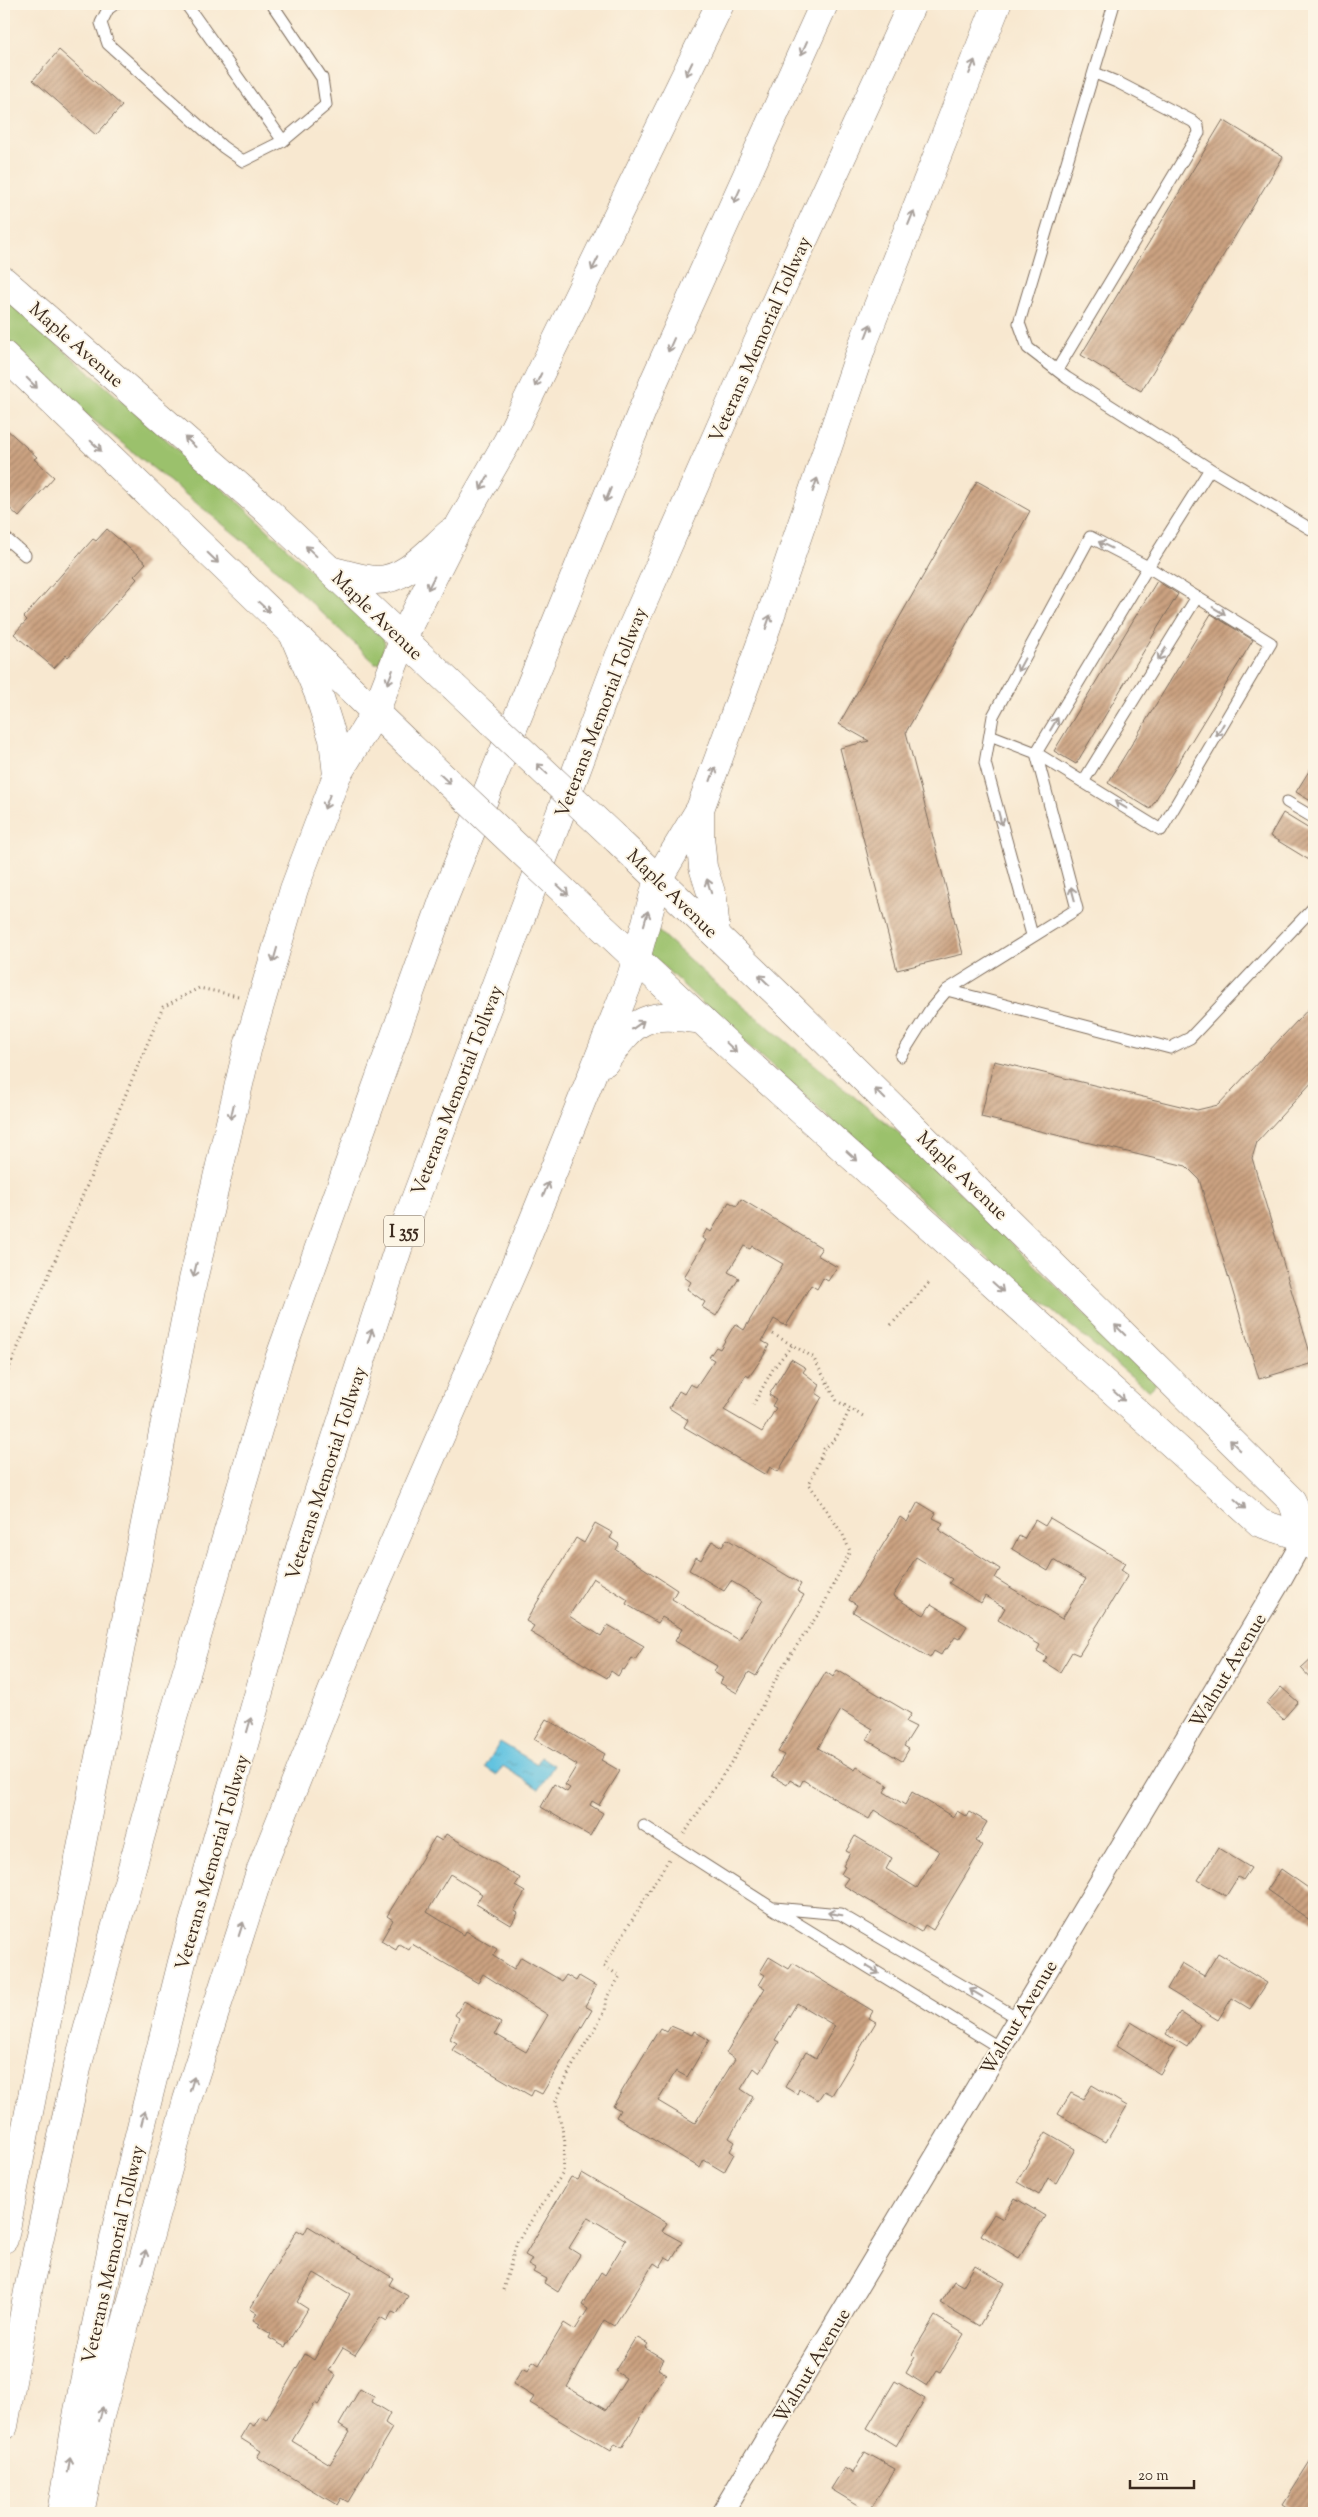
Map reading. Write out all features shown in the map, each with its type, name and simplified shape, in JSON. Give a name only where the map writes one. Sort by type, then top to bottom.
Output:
[{"type":"main road","points":[[4,2240],[193,1280],[248,1046],[294,889],[337,775],[375,713],[410,623],[460,524],[511,433],[720,4]]},
{"type":"main road","points":[[4,2426],[29,2286],[78,2064],[173,1718],[278,1362],[448,889],[655,378],[824,4]]},
{"type":"main road","name":"Veterans Memorial Tollway","points":[[61,2513],[78,2411],[117,2224],[182,1962],[300,1548],[408,1218],[619,657],[787,276],[912,4]]},
{"type":"main road","points":[[80,2513],[100,2416],[187,2100],[261,1869],[365,1609],[517,1261],[586,1090],[632,974],[658,879],[700,809],[766,629],[864,341],[997,4]]},
{"type":"main road","name":"Maple Avenue","points":[[4,281],[174,428],[333,572],[716,934],[1292,1501],[1311,1535]]},
{"type":"main road","points":[[4,355],[294,636],[702,1020],[1260,1523],[1311,1535]]},
{"type":"main road","points":[[333,572],[376,580],[394,577],[411,567],[460,524]]},
{"type":"main road","points":[[294,636],[319,695],[333,739],[337,775]]},
{"type":"main road","points":[[700,809],[702,859],[713,899],[716,934]]},
{"type":"main road","points":[[586,1090],[626,1033],[644,1020],[659,1016],[702,1020]]},
{"type":"street","name":"Walnut Avenue","points":[[722,2513],[1018,2018],[1311,1535]]},
{"type":"lane","points":[[115,4],[108,9],[101,23],[108,44],[223,147],[244,161],[283,140],[326,105],[322,78],[272,4]]},
{"type":"lane","points":[[186,4],[283,140]]},
{"type":"lane","points":[[1114,4],[1019,323],[1028,348],[1056,370],[1210,469],[1314,531]]},
{"type":"lane","points":[[1056,370],[1199,133],[1198,126],[1192,120],[1095,73]]},
{"type":"lane","points":[[901,1056],[930,1010],[948,990],[1032,935],[1076,909],[1036,753],[1148,567],[1210,469]]},
{"type":"lane","points":[[4,536],[25,555]]},
{"type":"lane","points":[[990,735],[1036,753],[1162,830],[1271,642],[1148,567],[1090,537],[993,716],[985,763],[1032,935]]},
{"type":"lane","points":[[1083,782],[1197,597]]},
{"type":"lane","points":[[1287,802],[1314,818]]},
{"type":"lane","points":[[948,990],[1170,1048],[1190,1038],[1314,907]]},
{"type":"lane","points":[[644,1826],[772,1908],[1000,2048]]},
{"type":"lane","points":[[772,1908],[840,1914],[1018,2018]]},
{"type":"path","points":[[4,1380],[164,1007],[199,988],[261,1001]]},
{"type":"path","points":[[891,1325],[929,1282]]},
{"type":"path","points":[[773,1334],[814,1357],[837,1402],[863,1416]]},
{"type":"path","points":[[753,1405],[773,1369],[792,1345]]},
{"type":"path","points":[[503,2290],[517,2242],[563,2173],[565,2142],[556,2101],[570,2070],[606,2011],[607,1997],[620,1976],[604,1966],[676,1847],[736,1755],[783,1666],[821,1610],[850,1552],[843,1535],[809,1484],[824,1449],[836,1438],[850,1409]]},
{"type":"green space","points":[[4,298],[239,503],[383,638],[385,644],[379,663],[375,663],[262,556],[66,398],[4,338]]},
{"type":"green space","points":[[657,930],[723,990],[900,1134],[1156,1384],[1149,1391],[940,1217],[731,1030],[648,952]]},
{"type":"water","points":[[500,1742],[537,1764],[541,1757],[554,1765],[539,1789],[503,1766],[497,1775],[485,1767]]},
{"type":"building","points":[[59,50],[122,106],[96,135],[33,80]]},
{"type":"building","points":[[1223,120],[1283,157],[1141,391],[1081,355]]},
{"type":"building","points":[[4,427],[37,457],[34,459],[54,477],[19,517],[4,503]]},
{"type":"building","points":[[977,481],[1030,511],[906,732],[963,954],[897,970],[840,748],[869,741],[839,724]]},
{"type":"building","points":[[107,529],[146,563],[134,576],[137,579],[68,657],[66,655],[54,668],[14,634],[27,620],[24,617],[93,539],[96,541]]},
{"type":"building","points":[[1157,581],[1178,594],[1076,764],[1054,751]]},
{"type":"building","points":[[1211,614],[1253,640],[1150,809],[1108,783]]},
{"type":"building","points":[[1314,763],[1314,803],[1296,792]]},
{"type":"building","points":[[1283,813],[1314,832],[1314,863],[1270,836]]},
{"type":"building","points":[[1314,1003],[1314,1080],[1257,1142],[1252,1158],[1313,1363],[1259,1379],[1199,1179],[1186,1166],[981,1117],[994,1061],[1197,1110],[1218,1105]]},
{"type":"building","points":[[741,1199],[822,1248],[817,1255],[837,1267],[828,1281],[823,1278],[817,1289],[811,1285],[786,1326],[774,1319],[762,1341],[769,1345],[764,1355],[749,1377],[746,1375],[724,1410],[762,1432],[776,1408],[772,1406],[776,1399],[769,1395],[791,1359],[806,1368],[803,1372],[820,1385],[816,1393],[822,1397],[778,1472],[770,1467],[766,1475],[684,1427],[688,1420],[669,1408],[679,1391],[684,1394],[690,1384],[696,1387],[714,1360],[709,1357],[716,1347],[720,1349],[735,1324],[744,1330],[783,1264],[752,1246],[750,1249],[744,1246],[728,1272],[739,1278],[716,1316],[702,1307],[705,1302],[687,1289],[691,1282],[684,1277],[706,1240],[702,1238],[707,1229],[711,1232],[729,1202],[737,1206]]},
{"type":"building","points":[[918,1502],[936,1513],[933,1518],[943,1523],[939,1530],[1000,1569],[995,1578],[1062,1619],[1086,1579],[1054,1560],[1048,1571],[1012,1549],[1019,1536],[1024,1539],[1035,1520],[1045,1526],[1050,1518],[1125,1563],[1121,1570],[1128,1575],[1079,1655],[1072,1652],[1060,1672],[1044,1662],[1047,1657],[1037,1651],[1040,1645],[998,1620],[1005,1608],[985,1596],[981,1603],[949,1583],[952,1579],[916,1557],[893,1596],[924,1615],[931,1604],[967,1626],[959,1639],[955,1637],[941,1655],[934,1651],[930,1658],[853,1612],[857,1605],[849,1600],[900,1517],[907,1522]]},
{"type":"building","points":[[595,1523],[613,1533],[610,1538],[619,1544],[616,1550],[677,1590],[672,1599],[739,1640],[763,1600],[731,1581],[724,1591],[689,1570],[696,1557],[701,1560],[712,1541],[722,1547],[727,1539],[801,1584],[797,1591],[804,1595],[756,1676],[749,1672],[737,1693],[720,1683],[723,1678],[714,1672],[717,1666],[675,1641],[682,1629],[662,1617],[658,1623],[626,1604],[628,1600],[593,1578],[569,1616],[601,1636],[608,1625],[644,1646],[635,1660],[632,1658],[618,1676],[611,1671],[607,1678],[530,1632],[534,1626],[526,1621],[576,1538],[584,1543]]},
{"type":"building","points":[[1314,1656],[1314,1682],[1301,1668]]},
{"type":"building","points":[[837,1670],[911,1714],[906,1722],[916,1727],[904,1746],[909,1749],[902,1761],[867,1740],[873,1729],[841,1710],[818,1748],[855,1770],[857,1767],[888,1785],[884,1792],[905,1805],[912,1792],[953,1817],[957,1811],[967,1817],[970,1812],[987,1822],[976,1841],[983,1846],[933,1930],[925,1925],[921,1932],[843,1885],[848,1878],[841,1874],[850,1853],[846,1851],[855,1836],[892,1858],[886,1869],[917,1888],[939,1851],[874,1810],[869,1819],[803,1780],[800,1786],[790,1780],[787,1785],[772,1776],[784,1755],[778,1752],[826,1672],[833,1677]]},
{"type":"building","points":[[1281,1687],[1298,1702],[1283,1719],[1266,1704]]},
{"type":"building","points":[[546,1719],[605,1754],[601,1760],[620,1771],[599,1805],[592,1801],[590,1805],[603,1813],[590,1836],[541,1807],[554,1784],[567,1792],[570,1788],[565,1785],[577,1765],[534,1739]]},
{"type":"building","points":[[446,1834],[520,1878],[515,1886],[525,1892],[514,1911],[518,1913],[511,1925],[476,1904],[482,1894],[450,1874],[427,1912],[464,1935],[466,1931],[497,1949],[493,1956],[514,1969],[521,1957],[562,1981],[566,1975],[576,1981],[579,1976],[596,1986],[585,2006],[592,2010],[542,2094],[534,2090],[531,2096],[452,2050],[457,2043],[450,2039],[459,2018],[455,2015],[464,2001],[501,2023],[495,2034],[526,2052],[548,2015],[483,1974],[478,1983],[412,1944],[409,1950],[399,1944],[396,1950],[381,1941],[393,1920],[387,1916],[435,1837],[442,1841]]},
{"type":"building","points":[[1218,1848],[1251,1868],[1243,1880],[1238,1877],[1226,1896],[1198,1880]]},
{"type":"building","points":[[1281,1869],[1314,1892],[1314,1923],[1267,1890]]},
{"type":"building","points":[[1218,1953],[1267,1983],[1250,2009],[1232,1998],[1218,2020],[1167,1989],[1182,1963],[1204,1976]]},
{"type":"building","points":[[769,1957],[789,1969],[793,1963],[873,2011],[869,2018],[876,2022],[832,2095],[824,2091],[818,2100],[799,2089],[797,2094],[785,2087],[806,2052],[816,2058],[835,2026],[797,2003],[775,2040],[779,2042],[760,2073],[754,2068],[741,2089],[753,2097],[729,2138],[735,2142],[730,2151],[734,2154],[724,2172],[704,2160],[700,2168],[616,2117],[620,2110],[613,2106],[660,2028],[667,2032],[671,2026],[692,2035],[694,2031],[709,2040],[687,2077],[676,2071],[658,2101],[695,2123],[735,2059],[726,2053],[765,1988],[759,1985],[765,1975],[760,1972]]},
{"type":"building","points":[[1180,2012],[1200,2025],[1187,2047],[1166,2034]]},
{"type":"building","points":[[1131,2022],[1175,2049],[1160,2074],[1116,2046]]},
{"type":"building","points":[[1092,2085],[1127,2106],[1106,2142],[1058,2114],[1071,2093],[1083,2099]]},
{"type":"building","points":[[1046,2132],[1075,2149],[1056,2183],[1048,2178],[1039,2195],[1017,2182]]},
{"type":"building","points":[[582,2173],[667,2223],[662,2231],[682,2242],[671,2260],[666,2257],[660,2267],[654,2263],[614,2326],[604,2320],[567,2387],[606,2410],[626,2378],[615,2371],[636,2337],[648,2344],[645,2348],[664,2359],[658,2369],[666,2374],[622,2448],[615,2444],[611,2451],[530,2403],[534,2397],[513,2384],[523,2368],[528,2371],[533,2361],[539,2365],[564,2323],[575,2330],[588,2309],[582,2305],[601,2272],[605,2275],[626,2240],[588,2217],[569,2248],[580,2255],[558,2292],[544,2283],[546,2279],[533,2272],[535,2269],[528,2265],[532,2259],[525,2255],[571,2177],[578,2180]]},
{"type":"building","points":[[1015,2198],[1045,2216],[1019,2258],[981,2235],[994,2214],[1003,2219]]},
{"type":"building","points":[[308,2226],[393,2278],[389,2285],[408,2296],[397,2314],[392,2312],[387,2321],[380,2317],[355,2355],[343,2348],[329,2371],[336,2375],[318,2405],[315,2403],[292,2441],[330,2464],[350,2432],[339,2425],[360,2389],[374,2397],[372,2402],[390,2413],[385,2423],[392,2428],[348,2502],[341,2498],[337,2505],[257,2457],[261,2451],[240,2438],[249,2423],[254,2426],[260,2416],[266,2420],[305,2354],[314,2360],[350,2294],[314,2273],[297,2302],[308,2309],[285,2347],[269,2338],[271,2334],[258,2326],[260,2324],[253,2320],[257,2313],[250,2309],[297,2230],[304,2234]]},
{"type":"building","points":[[975,2265],[1005,2283],[979,2326],[941,2303],[954,2281],[963,2286]]},
{"type":"building","points":[[935,2316],[964,2334],[941,2372],[937,2370],[927,2386],[906,2373],[915,2357],[912,2354]]},
{"type":"building","points":[[895,2381],[925,2399],[896,2446],[867,2428]]},
{"type":"building","points":[[865,2452],[895,2469],[869,2512],[831,2489],[844,2468],[853,2473]]},
{"type":"building","points":[[1314,2455],[1314,2513],[1297,2513],[1283,2504]]}]
